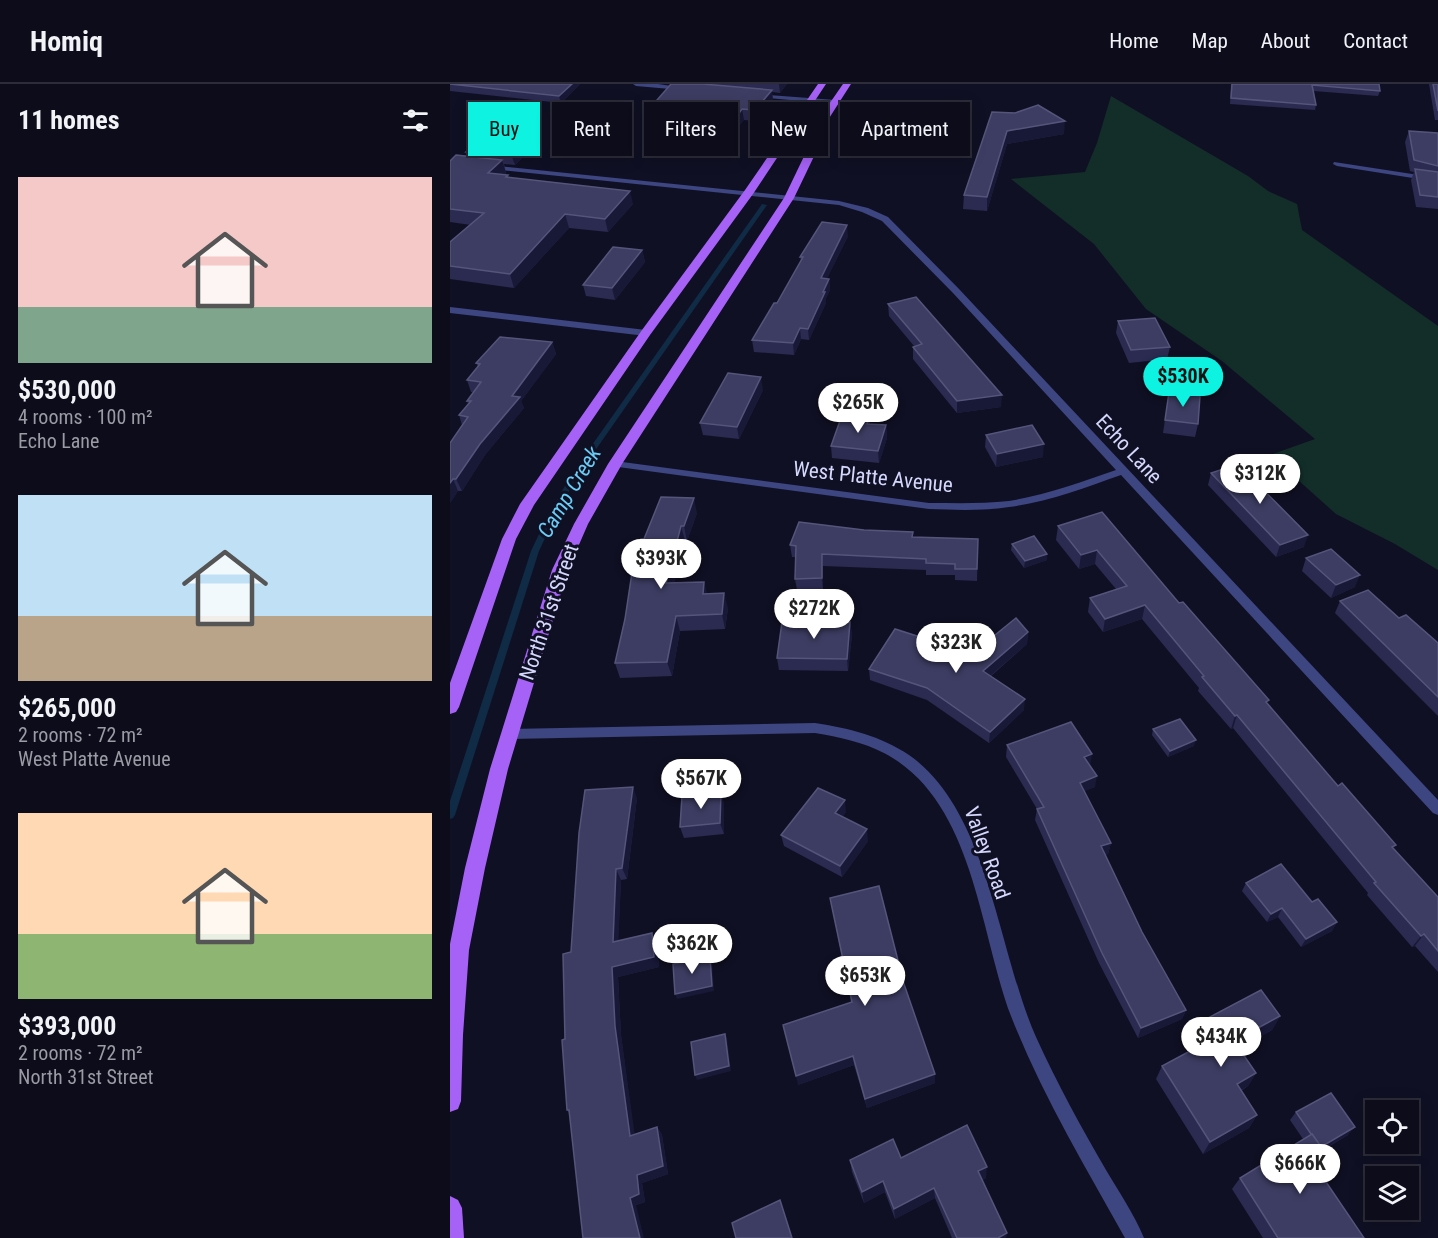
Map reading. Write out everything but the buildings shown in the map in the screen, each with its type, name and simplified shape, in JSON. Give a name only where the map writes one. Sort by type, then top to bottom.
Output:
[{"type":"main road","points":[[450,707],[509,538],[545,477],[749,192],[822,84]]},
{"type":"main road","name":"North 31st Street","points":[[450,1101],[452,1035],[459,950],[475,868],[510,734],[560,570],[581,524],[615,464],[789,198],[814,146],[821,123],[847,84]]},
{"type":"main road","points":[[450,1208],[452,1238]]},
{"type":"street","points":[[636,84],[693,89]]},
{"type":"street","points":[[751,94],[835,102]]},
{"type":"street","points":[[1337,164],[1438,180]]},
{"type":"street","name":"Echo Lane","points":[[484,166],[839,203],[865,210],[885,219],[915,248],[1438,809]]},
{"type":"street","points":[[450,310],[646,333]]},
{"type":"street","name":"West Platte Avenue","points":[[615,464],[930,506],[973,507],[1021,502],[1058,493],[1123,471]]},
{"type":"street","name":"Valley Road","points":[[510,734],[815,728],[850,733],[880,744],[908,760],[929,780],[948,805],[968,852],[1019,1015],[1057,1098],[1135,1238]]},
{"type":"green space","points":[[1111,96],[1248,176],[1268,191],[1297,204],[1302,230],[1438,326],[1438,570],[1395,544],[1336,514],[1270,455],[1315,439],[1222,361],[1146,309],[1094,244],[1011,179],[1085,172],[1097,143]]},
{"type":"waterway","name":"Camp Creek","points":[[450,815],[535,551],[552,515],[575,474],[764,205]]}]
